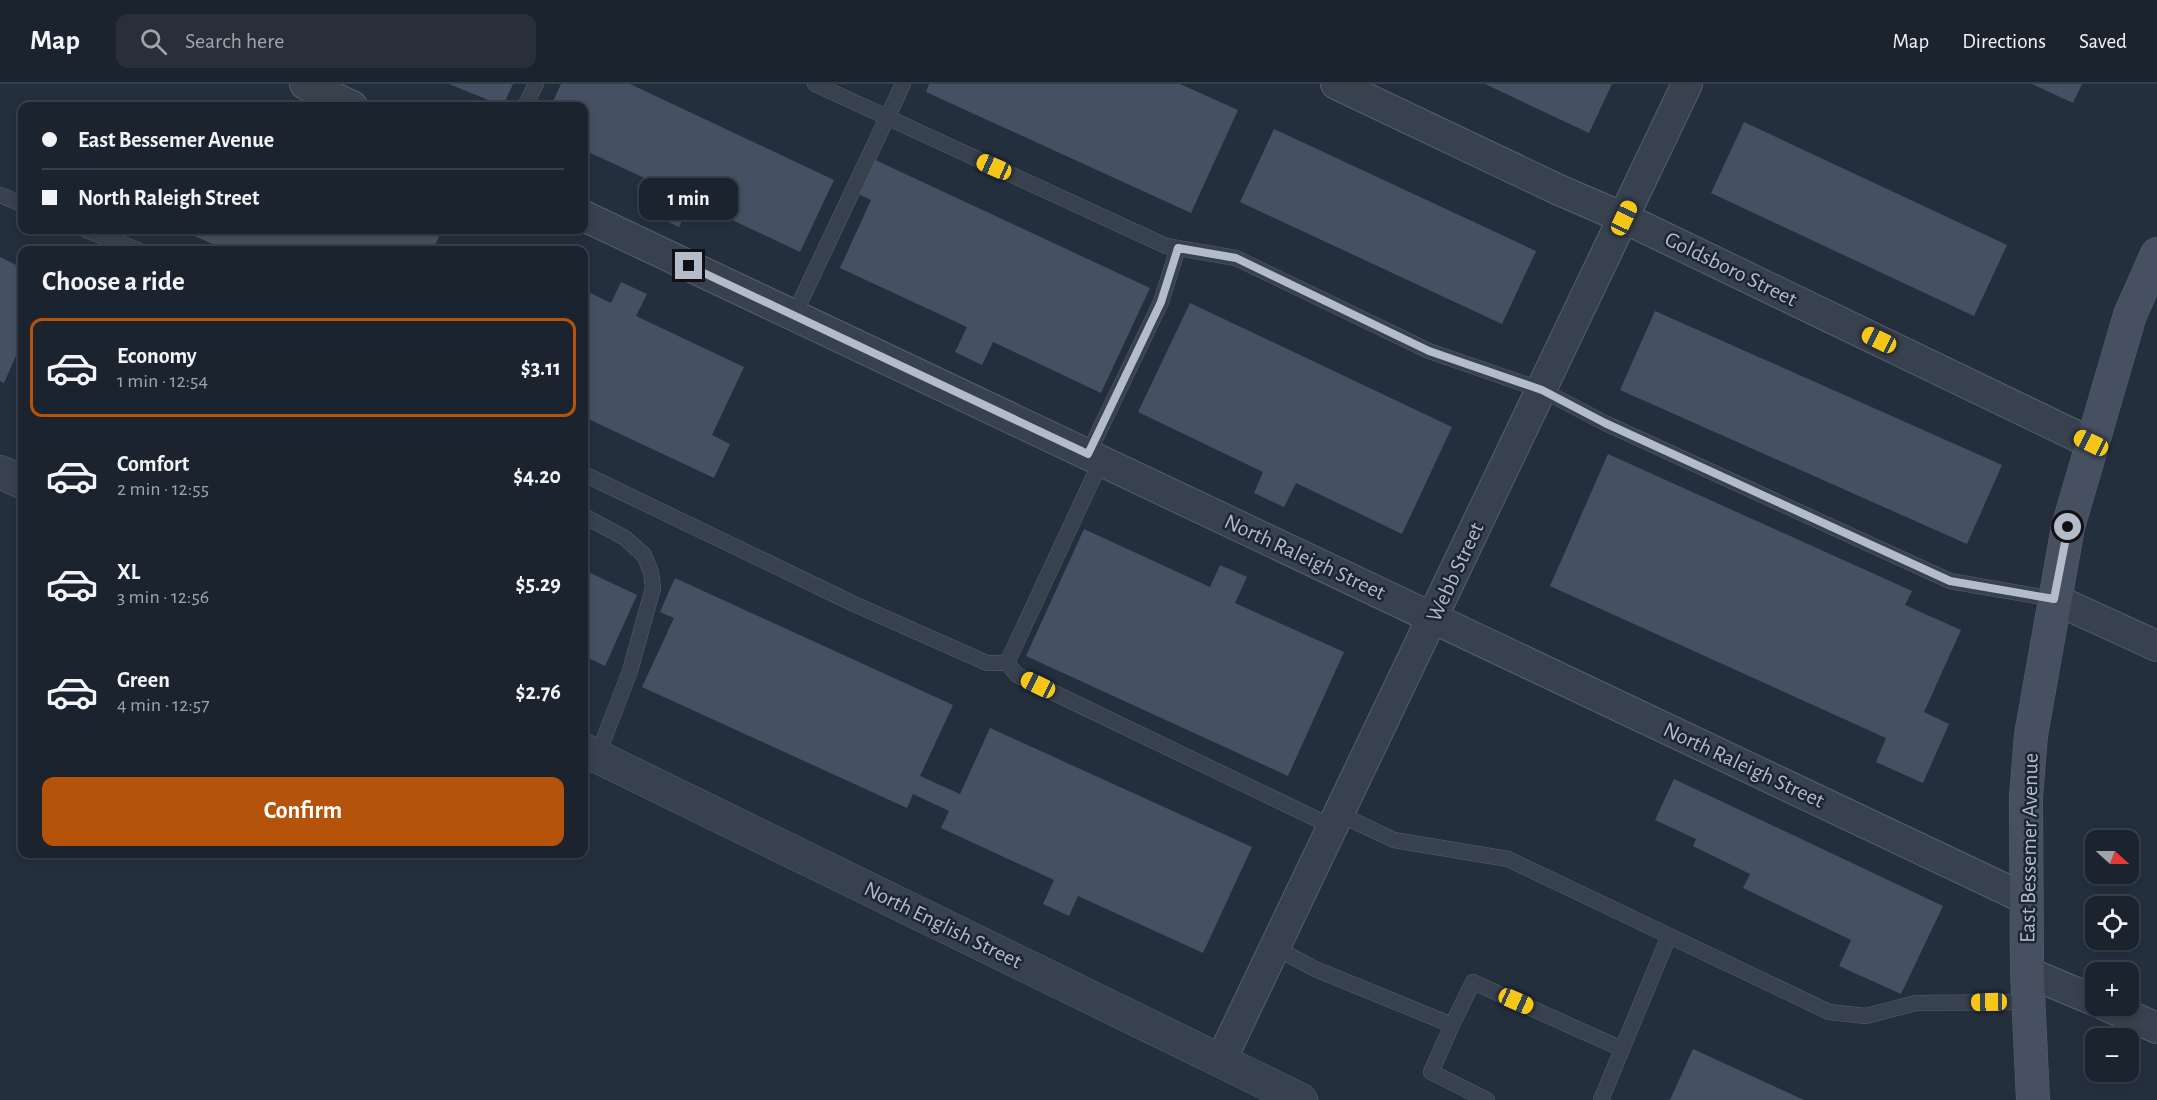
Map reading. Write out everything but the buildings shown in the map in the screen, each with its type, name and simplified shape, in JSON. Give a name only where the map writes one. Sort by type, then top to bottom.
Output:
[{"type":"main road","name":"East Bessemer Avenue","points":[[2033,1100],[2027,987],[2026,899],[2026,797],[2031,735],[2068,527],[2130,315],[2157,255]]},
{"type":"street","points":[[305,84],[343,102]]},
{"type":"street","name":"Goldsboro Street","points":[[1336,84],[1559,190],[1624,218],[2091,443]]},
{"type":"street","name":"Webb Street","points":[[1221,1060],[1392,711],[1433,617],[1687,84]]},
{"type":"street","name":"North Raleigh Street","points":[[588,218],[2026,899]]},
{"type":"street","points":[[0,472],[18,480]]},
{"type":"street","points":[[2054,599],[2157,646]]},
{"type":"street","name":"North English Street","points":[[590,753],[1301,1100]]},
{"type":"street","points":[[2027,987],[2085,999]]},
{"type":"street","points":[[2130,1016],[2157,1028]]},
{"type":"lane","points":[[527,102],[536,84]]},
{"type":"lane","points":[[815,84],[1166,246],[1236,258],[1429,351],[1542,390],[1605,423],[1950,581],[2054,599]]},
{"type":"lane","points":[[794,315],[903,84]]},
{"type":"lane","points":[[0,195],[18,202]]},
{"type":"lane","points":[[96,234],[128,246]]},
{"type":"lane","points":[[1007,663],[1161,302],[1178,248]]},
{"type":"lane","points":[[588,476],[926,636],[987,663],[1007,663]]},
{"type":"lane","points":[[588,518],[625,538],[644,555],[651,572],[653,588],[630,671],[590,753]]},
{"type":"lane","points":[[1007,663],[1017,675],[1338,821],[1394,840],[1508,859],[1828,1012],[1866,1016],[1916,1003],[2027,987]]},
{"type":"lane","points":[[1601,1100],[1669,936]]},
{"type":"lane","points":[[1276,948],[1315,969],[1452,1025]]},
{"type":"lane","points":[[1487,1100],[1431,1072],[1473,982],[1622,1049]]},
{"type":"route","points":[[689,266],[1088,454],[1161,302],[1178,248],[1236,258],[1429,351],[1542,390],[1605,423],[1950,581],[2054,599],[2068,527]]}]
